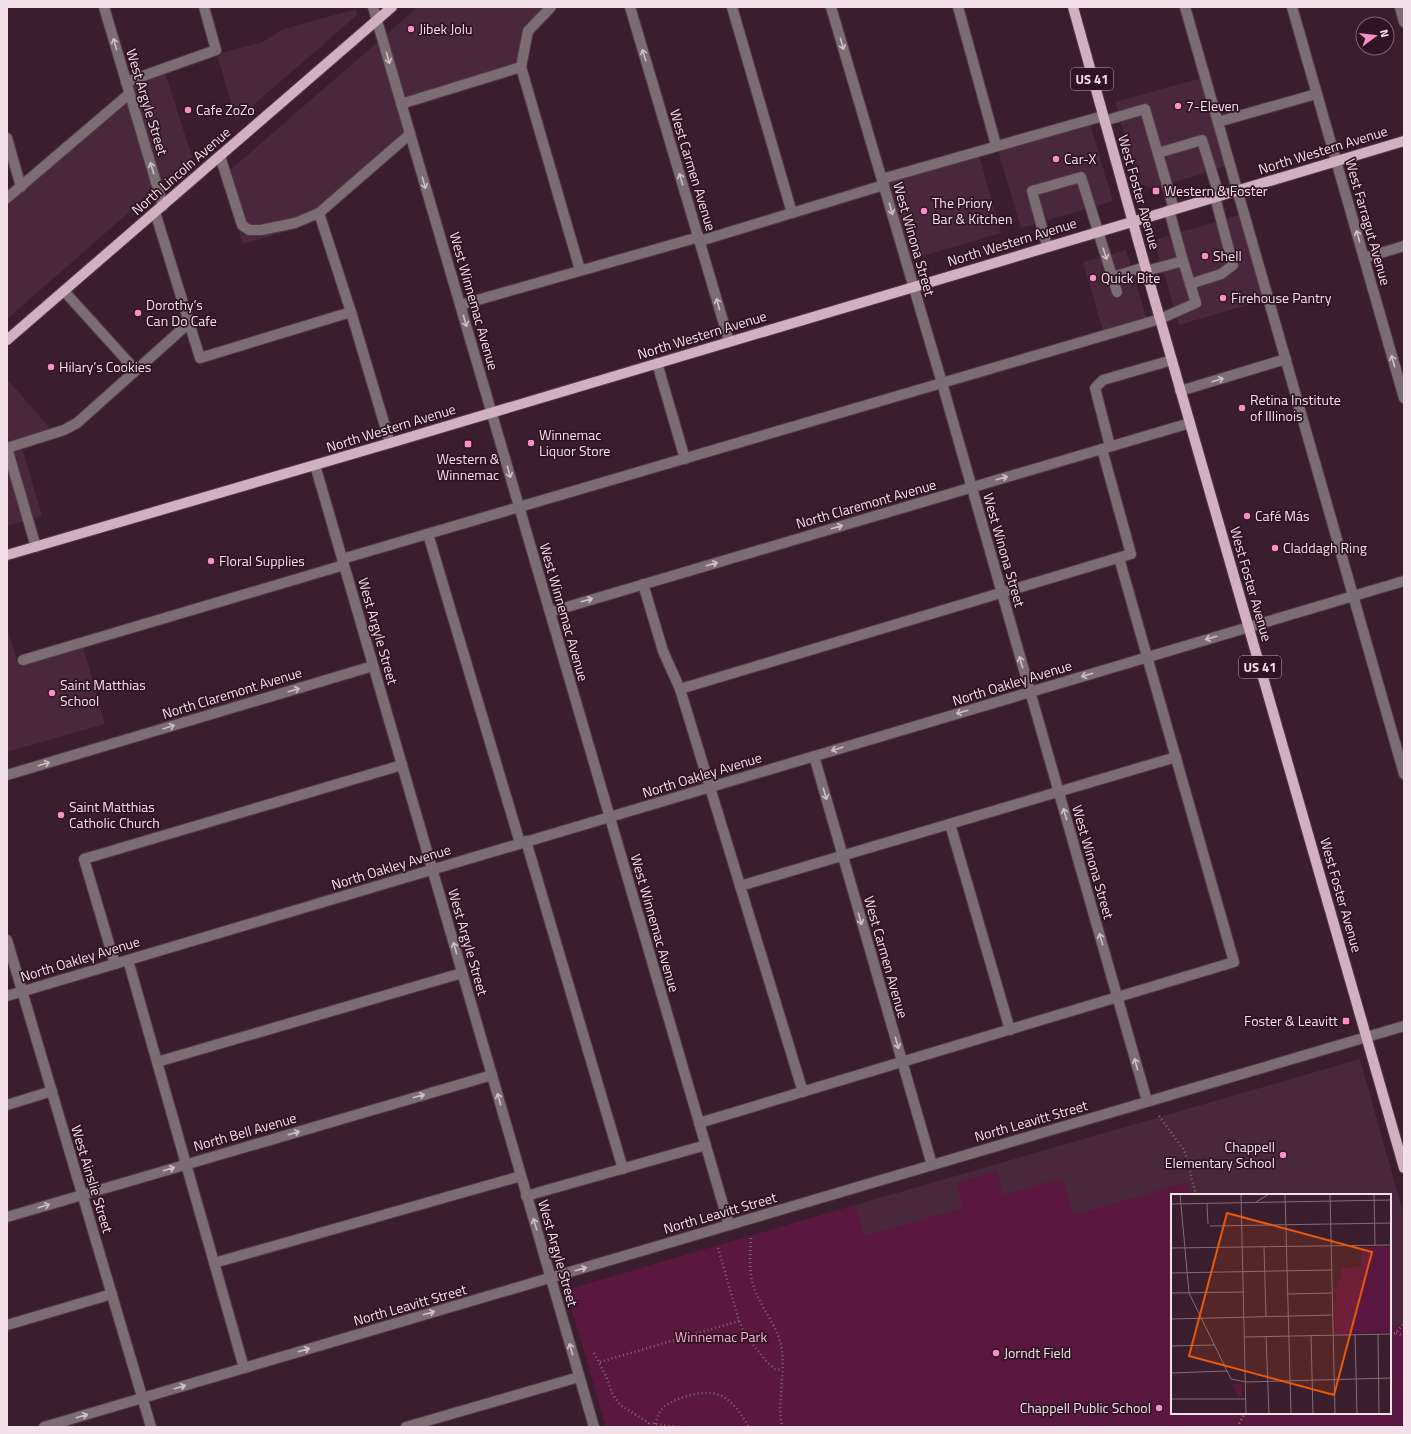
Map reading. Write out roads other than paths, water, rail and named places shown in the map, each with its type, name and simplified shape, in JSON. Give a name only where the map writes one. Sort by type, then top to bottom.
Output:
[{"type":"main road","name":"North Lincoln Avenue","points":[[7,340],[392,7]]},
{"type":"main road","name":"West Foster Avenue","points":[[1072,7],[1180,391],[1404,1168]]},
{"type":"main road","name":"North Western Avenue","points":[[7,555],[492,413],[1404,140]]},
{"type":"street","name":"West Argyle Street","points":[[104,7],[130,94],[189,323],[200,358],[351,312]]},
{"type":"street","points":[[126,82],[216,50],[204,7]]},
{"type":"street","name":"West Winnemac Avenue","points":[[373,7],[729,1225]]},
{"type":"street","points":[[551,7],[528,31],[521,67],[580,270]]},
{"type":"street","name":"West Carmen Avenue","points":[[630,7],[729,341]]},
{"type":"street","points":[[732,7],[792,213]]},
{"type":"street","name":"West Winona Street","points":[[831,7],[942,383],[1147,1102]]},
{"type":"street","points":[[958,7],[996,145]]},
{"type":"street","points":[[1185,7],[1404,774]]},
{"type":"street","name":"West Farragut Avenue","points":[[1292,7],[1404,398]]},
{"type":"street","points":[[1400,7],[1404,22]]},
{"type":"street","points":[[401,104],[521,67]]},
{"type":"street","points":[[7,198],[130,94]]},
{"type":"street","points":[[1218,122],[1316,94]]},
{"type":"street","points":[[24,660],[343,562],[428,534],[1160,319],[1196,303],[1183,261],[1158,153],[1145,109],[996,145],[792,213],[580,270],[460,306]]},
{"type":"street","points":[[220,156],[242,225],[249,230],[261,230],[295,223],[319,213],[410,134]]},
{"type":"street","points":[[7,138],[21,187]]},
{"type":"street","points":[[1158,153],[1202,140],[1217,196],[1233,265],[1221,274],[1190,284]]},
{"type":"street","points":[[1047,246],[1032,191],[1081,177],[1117,292]]},
{"type":"street","points":[[319,213],[351,312],[390,443]]},
{"type":"street","points":[[1364,258],[1404,246]]},
{"type":"street","points":[[1113,277],[1183,261]]},
{"type":"street","points":[[64,291],[130,364]]},
{"type":"street","points":[[36,547],[7,448],[64,430],[77,423],[189,323]]},
{"type":"street","points":[[1180,391],[1286,359]]},
{"type":"street","points":[[680,689],[1131,554],[1106,447],[1095,388],[1103,380],[1172,360]]},
{"type":"street","points":[[657,363],[685,459]]},
{"type":"street","name":"North Claremont Avenue","points":[[550,612],[1190,423]]},
{"type":"street","name":"West Argyle Street","points":[[315,465],[594,1427]]},
{"type":"street","points":[[428,534],[623,1169]]},
{"type":"street","points":[[699,1123],[1234,962],[1119,558]]},
{"type":"street","name":"North Oakley Avenue","points":[[7,996],[1404,581]]},
{"type":"street","points":[[643,584],[663,651],[680,689],[803,1092]]},
{"type":"street","name":"North Claremont Avenue","points":[[7,775],[373,666]]},
{"type":"street","name":"West Carmen Avenue","points":[[814,756],[932,1165]]},
{"type":"street","points":[[740,886],[1176,757]]},
{"type":"street","points":[[115,964],[84,859],[402,765]]},
{"type":"street","points":[[950,824],[1010,1030]]},
{"type":"street","name":"West Ainslie Street","points":[[7,940],[151,1427]]},
{"type":"street","points":[[128,960],[244,1368]]},
{"type":"street","points":[[157,1062],[462,973]]},
{"type":"street","name":"North Leavitt Street","points":[[44,1427],[1404,1026]]},
{"type":"street","name":"North Bell Avenue","points":[[7,1217],[492,1075]]},
{"type":"street","points":[[7,1104],[52,1091]]},
{"type":"street","points":[[526,1196],[706,1145]]},
{"type":"street","points":[[214,1263],[521,1176]]},
{"type":"street","points":[[7,1325],[112,1294]]},
{"type":"street","points":[[406,1427],[579,1377]]},
{"type":"place","name":"Jibek Jolu","points":[[411,29]]},
{"type":"place","name":"7-Eleven","points":[[1178,106]]},
{"type":"place","name":"Cafe ZoZo","points":[[188,110]]},
{"type":"place","name":"Car-X","points":[[1056,159]]},
{"type":"place","name":"Western & Foster","points":[[1156,191]]},
{"type":"place","name":"The Priory Bar & Kitchen","points":[[924,211]]},
{"type":"place","name":"Shell","points":[[1205,256]]},
{"type":"place","name":"Quick Bite","points":[[1093,278]]},
{"type":"place","name":"Firehouse Pantry","points":[[1223,298]]},
{"type":"place","name":"Dorothy’s Can Do Cafe","points":[[138,313]]},
{"type":"place","name":"Hilary’s Cookies","points":[[51,367]]},
{"type":"place","name":"Retina Institute of Illinois","points":[[1242,408]]},
{"type":"place","name":"Winnemac Liquor Store","points":[[531,443]]},
{"type":"place","name":"Western & Winnemac","points":[[468,444]]},
{"type":"place","name":"Café Más","points":[[1247,516]]},
{"type":"place","name":"Claddagh Ring","points":[[1275,548]]},
{"type":"place","name":"Floral Supplies","points":[[211,561]]},
{"type":"place","name":"Saint Matthias School","points":[[52,693]]},
{"type":"place","name":"Saint Matthias Catholic Church","points":[[61,815]]},
{"type":"place","name":"Foster & Leavitt","points":[[1346,1021]]},
{"type":"place","name":"Chappell Elementary School","points":[[1283,1155]]},
{"type":"place","name":"Jorndt Field","points":[[996,1353]]},
{"type":"place","name":"Chappell Public School","points":[[1159,1408]]},
{"type":"park label","name":"Winnemac Park","points":[[721,1337]]}]
